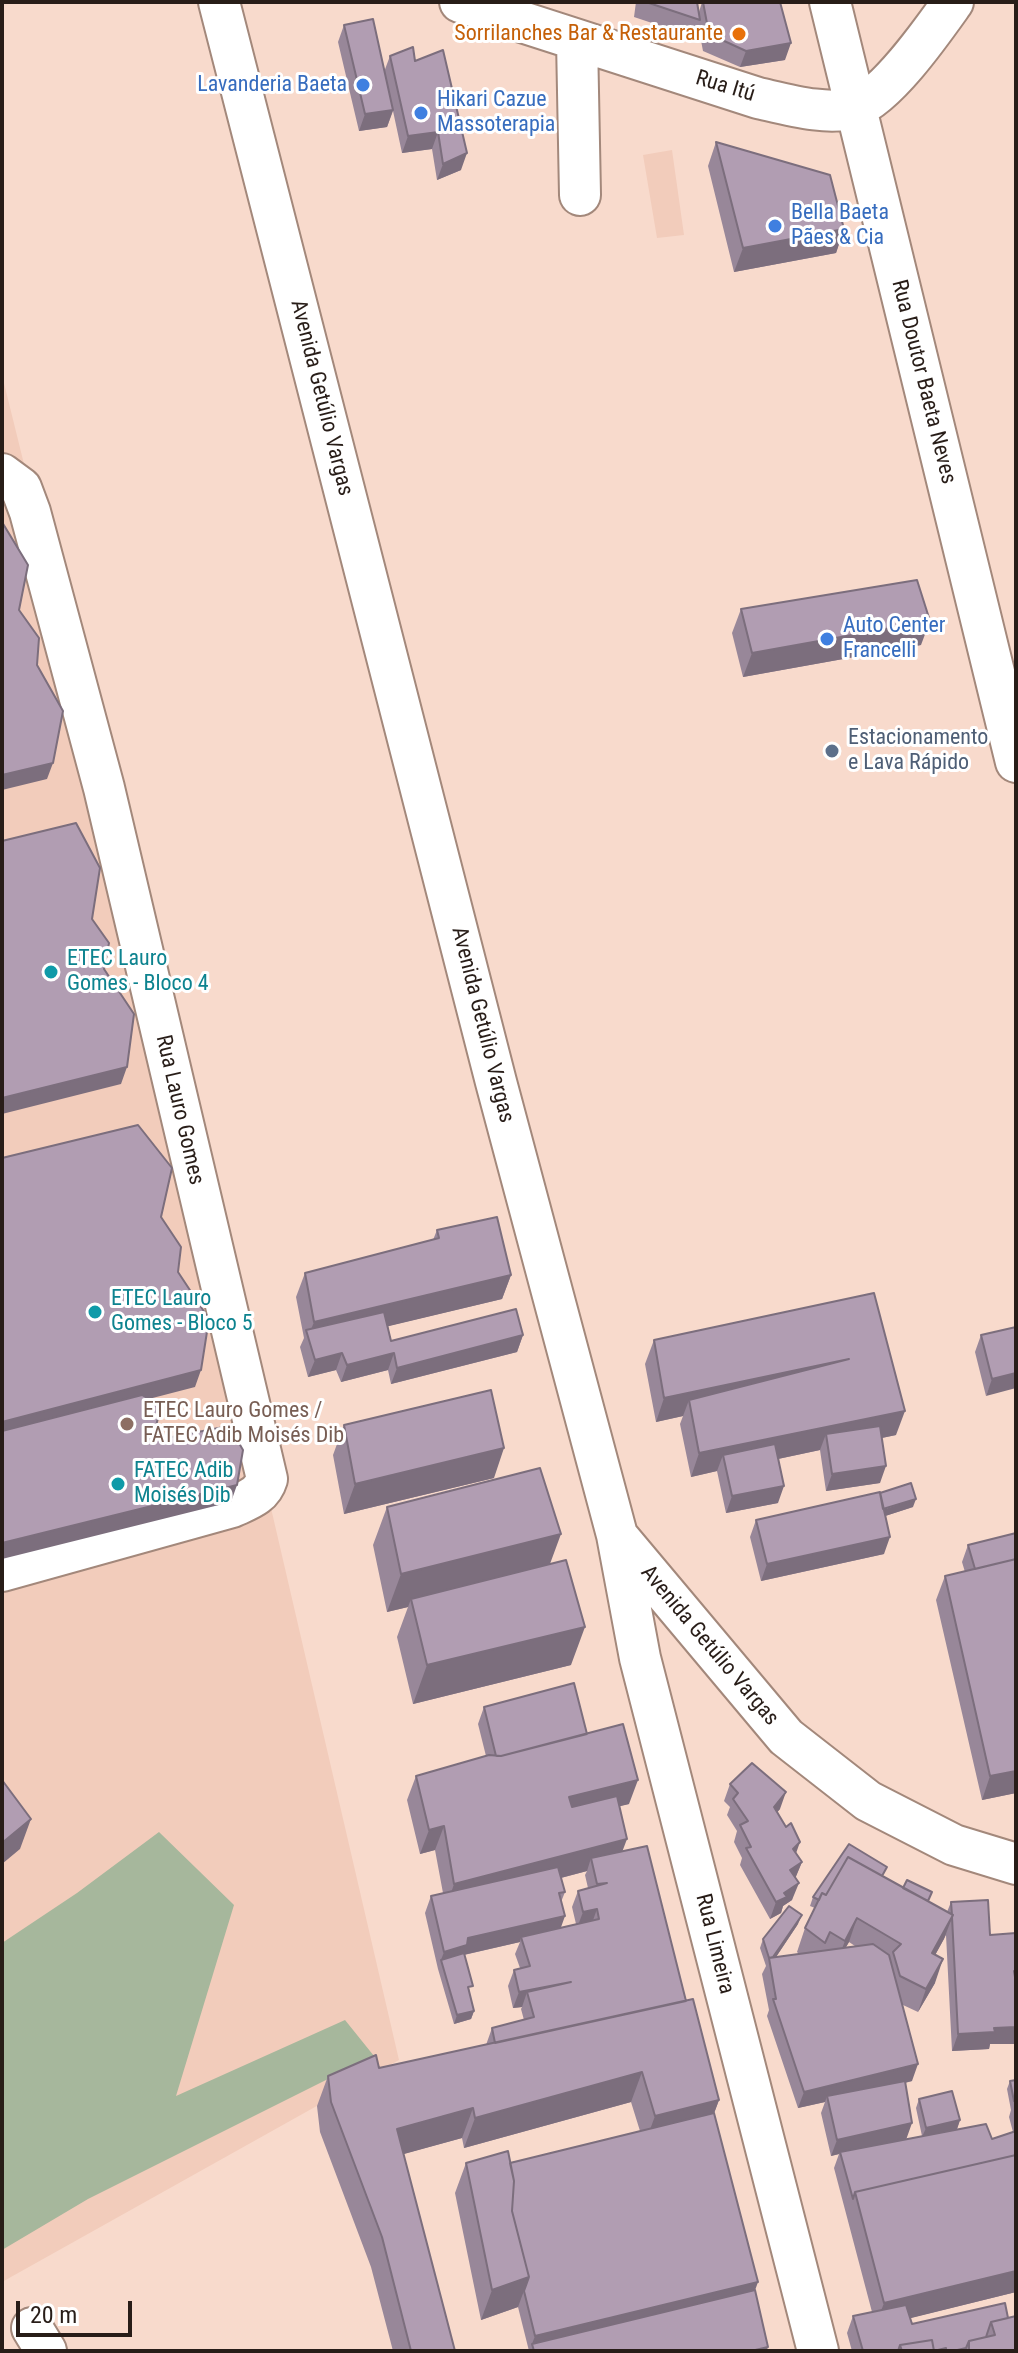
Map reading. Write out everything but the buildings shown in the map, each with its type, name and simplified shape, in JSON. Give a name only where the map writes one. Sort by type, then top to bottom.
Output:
[{"type":"street","name":"Avenida Getúlio Vargas","points":[[219,2],[496,1082],[617,1535],[786,1737],[868,1801],[954,1845],[1016,1864]]},
{"type":"street","name":"Rua Itú","points":[[460,2],[758,98],[836,110],[856,107]]},
{"type":"street","name":"Rua Doutor Baeta Neves","points":[[830,2],[1016,762]]},
{"type":"street","points":[[856,107],[872,97],[927,39],[953,2]]},
{"type":"street","points":[[577,40],[580,195]]},
{"type":"street","name":"Rua Lauro Gomes","points":[[2,474],[21,488],[30,512],[104,788],[267,1479],[262,1491],[232,1507],[2,1571]]},
{"type":"street","name":"Rua Limeira","points":[[617,1535],[640,1658],[818,2351]]},
{"type":"shaded area","points":[[672,150],[684,235],[657,238],[643,155]]},
{"type":"shaded area","name":"ETEC Lauro Gomes / FATEC Adib Moisés Dib","points":[[2,375],[104,788],[399,2060],[2,2282]]},
{"type":"green space","points":[[159,1832],[234,1905],[176,2096],[345,2020],[374,2056],[88,2199],[2,2250],[2,1943],[77,1893]]},
{"type":"place","name":"Sorrilanches Bar & Restaurante","points":[[739,34]]},
{"type":"place","name":"Lavanderia Baeta","points":[[363,85]]},
{"type":"place","name":"Hikari Cazue Massoterapia","points":[[421,113]]},
{"type":"place","name":"Bella Baeta Pães & Cia","points":[[775,226]]},
{"type":"place","name":"Auto Center Francelli","points":[[827,639]]},
{"type":"place","name":"Estacionamento e Lava Rápido","points":[[832,751]]},
{"type":"place","name":"ETEC Lauro Gomes - Bloco 4","points":[[51,972]]},
{"type":"place","name":"ETEC Lauro Gomes - Bloco 5","points":[[95,1312]]},
{"type":"place","name":"ETEC Lauro Gomes / FATEC Adib Moisés Dib","points":[[127,1424]]},
{"type":"place","name":"FATEC Adib Moisés Dib","points":[[118,1484]]}]
